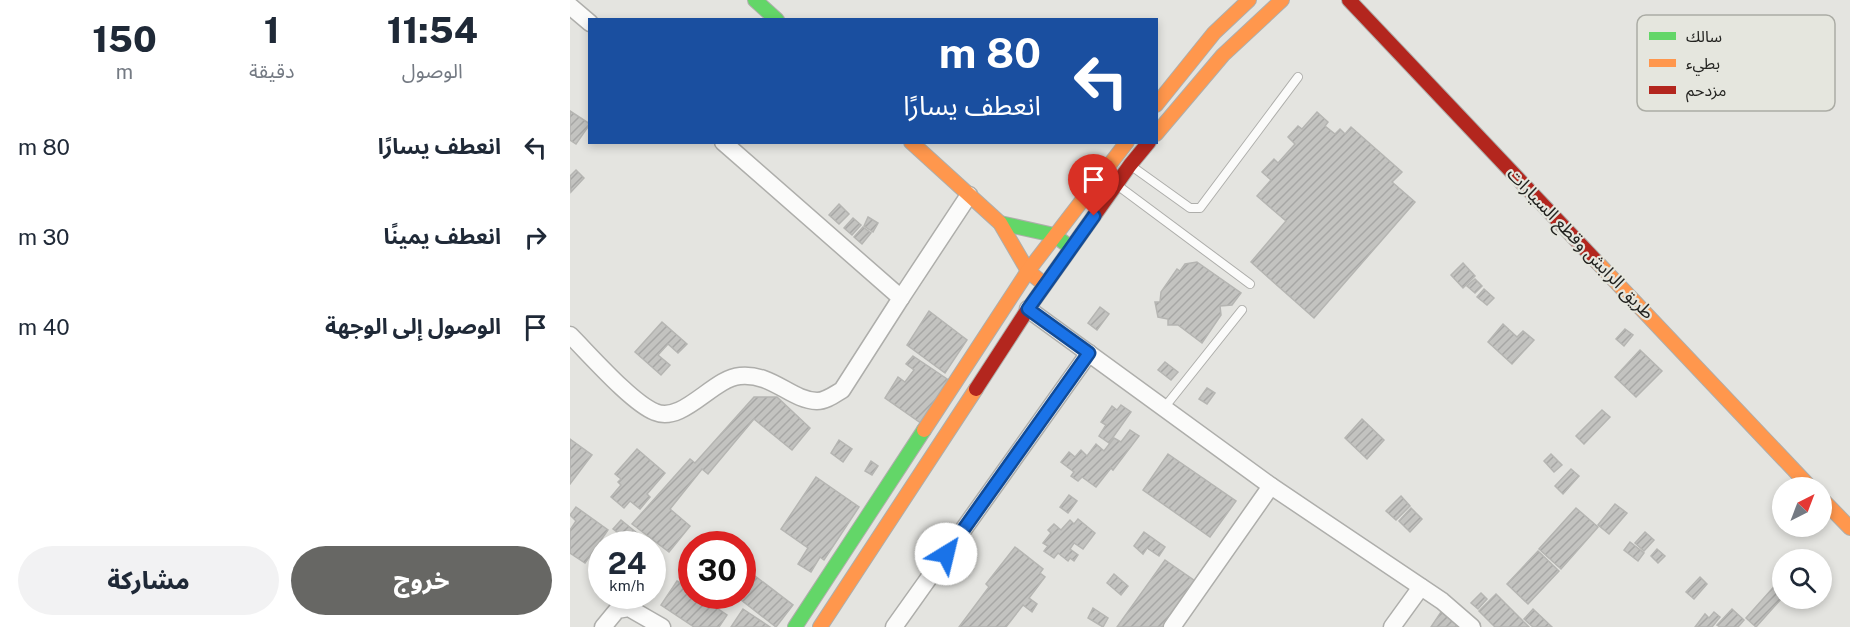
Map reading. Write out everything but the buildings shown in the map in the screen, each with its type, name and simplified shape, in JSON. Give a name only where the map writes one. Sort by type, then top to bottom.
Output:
[{"type":"main road","points":[[755,0],[775,18]]},
{"type":"main road","points":[[1158,103],[1214,33],[1249,0]]},
{"type":"main road","points":[[1158,132],[1223,55],[1282,0]]},
{"type":"main road","name":"طريق الرابش وقطع السيارات","points":[[1349,0],[1802,477]]},
{"type":"main road","points":[[913,144],[1000,223],[1028,272],[1045,285]]},
{"type":"main road","points":[[795,627],[1028,272],[1125,144]]},
{"type":"main road","points":[[820,627],[1028,309],[1116,184],[1147,144]]},
{"type":"main road","points":[[1000,223],[1054,235],[1071,248]]},
{"type":"main road","points":[[1832,509],[1850,528]]},
{"type":"street","points":[[570,6],[588,21]]},
{"type":"street","points":[[725,144],[901,298]]},
{"type":"street","points":[[570,335],[639,402],[656,413],[679,412],[737,376],[764,378],[802,397],[818,401],[830,398],[842,390],[969,195]]},
{"type":"street","points":[[1028,309],[1271,486],[1442,601],[1472,627]]},
{"type":"street","points":[[894,627],[1089,353]]},
{"type":"street","points":[[1172,627],[1271,486]]},
{"type":"street","points":[[1392,627],[1421,587]]},
{"type":"street","points":[[603,627],[617,610],[629,608],[663,627]]},
{"type":"lane","points":[[1130,165],[1190,208],[1200,208],[1298,77]]},
{"type":"lane","points":[[1116,184],[1250,284]]},
{"type":"lane","points":[[1164,408],[1242,310]]},
{"type":"traffic: fast","points":[[755,0],[775,18]]},
{"type":"traffic: fast","points":[[1000,223],[1054,235],[1066,244]]},
{"type":"traffic: fast","points":[[795,627],[924,430]]},
{"type":"traffic: slow","points":[[1158,103],[1214,33],[1249,0]]},
{"type":"traffic: slow","points":[[1158,132],[1223,55],[1282,0]]},
{"type":"traffic: slow","points":[[913,144],[1000,223],[1028,271],[1039,280]]},
{"type":"traffic: slow","points":[[924,430],[1028,271],[1125,144]]},
{"type":"traffic: slow","points":[[1597,262],[1801,477]]},
{"type":"traffic: slow","points":[[820,627],[976,389]]},
{"type":"traffic: slow","points":[[1832,509],[1850,528]]},
{"type":"traffic: jam","points":[[1349,0],[1597,262]]},
{"type":"traffic: jam","points":[[976,389],[1028,309],[1147,144]]},
{"type":"route","points":[[946,554],[1089,353],[1028,309],[1094,216]]}]
